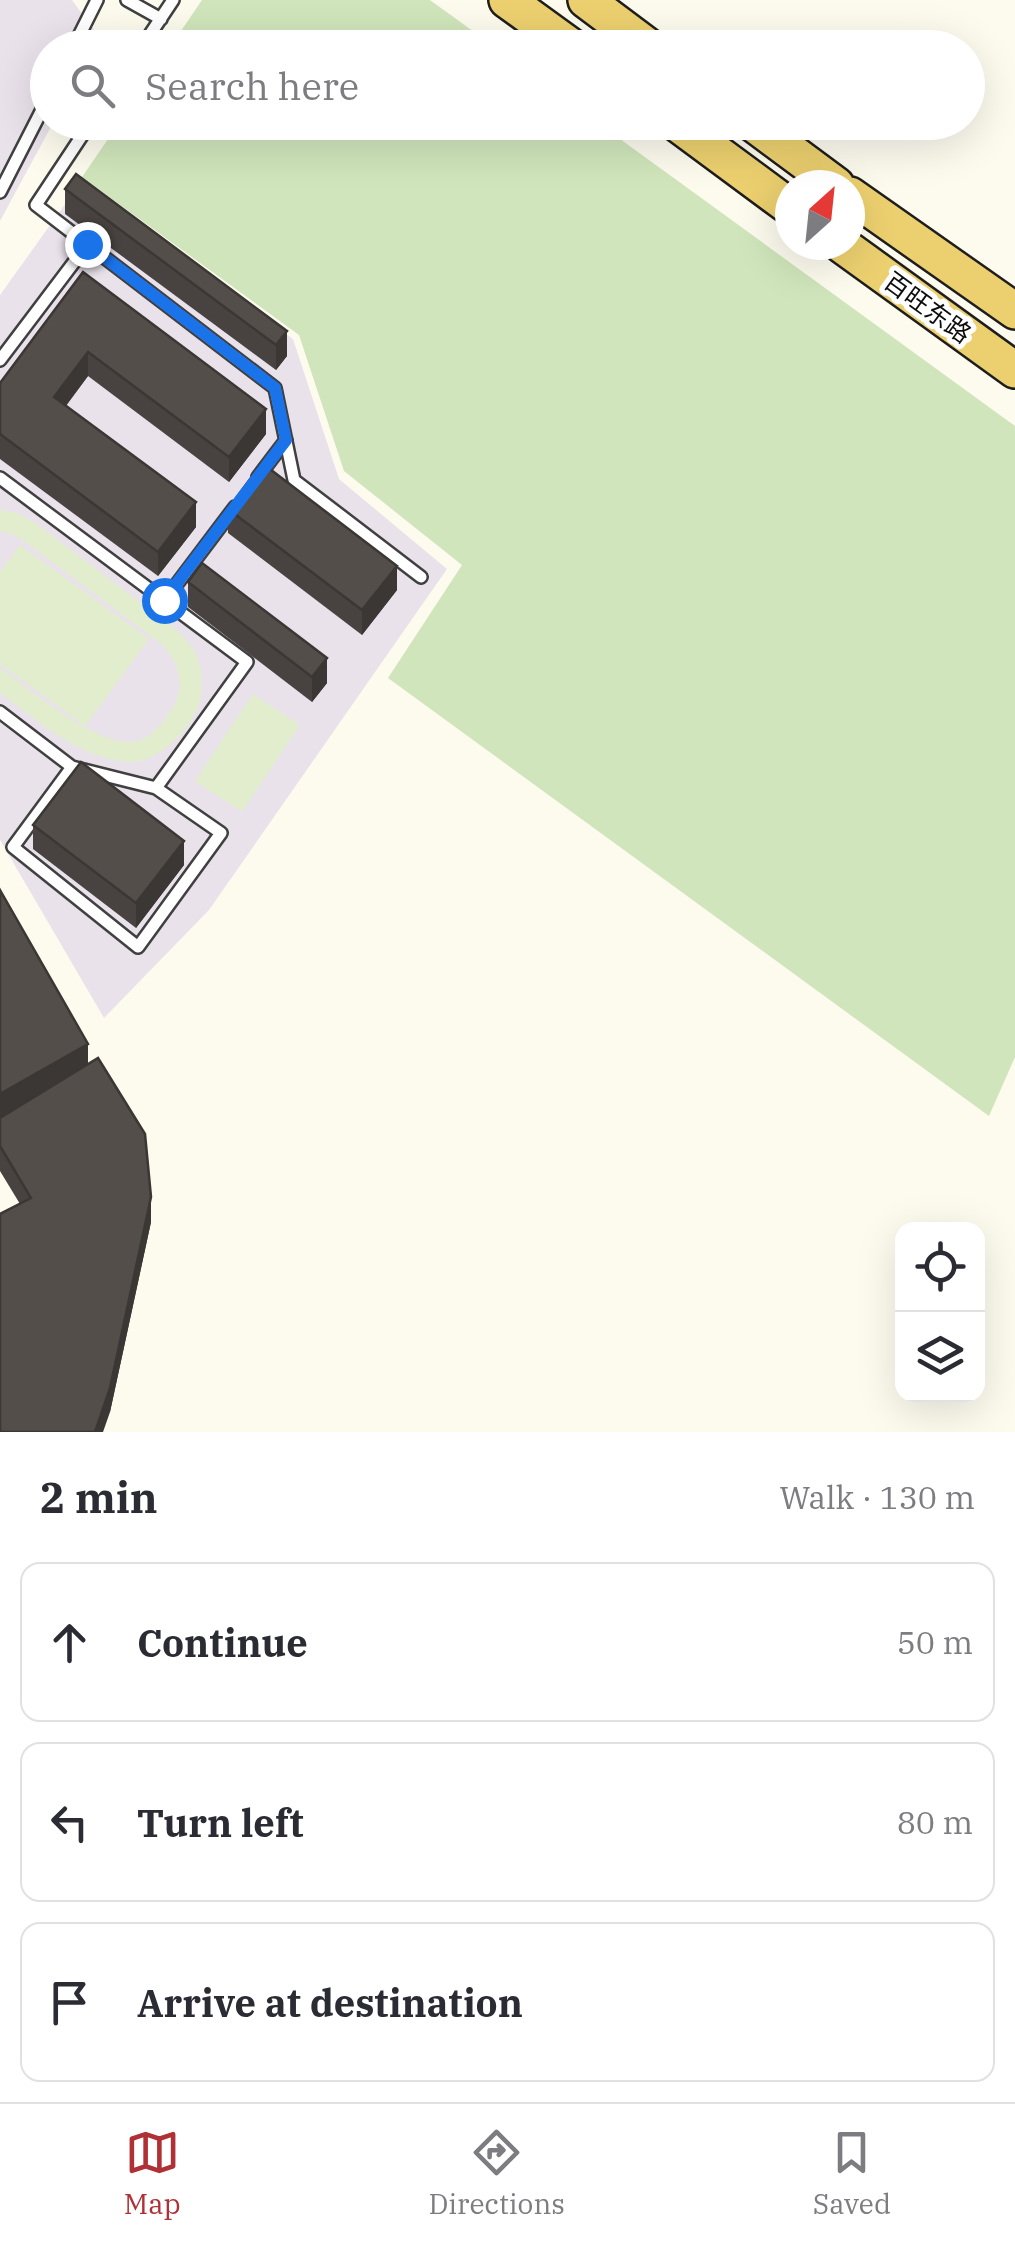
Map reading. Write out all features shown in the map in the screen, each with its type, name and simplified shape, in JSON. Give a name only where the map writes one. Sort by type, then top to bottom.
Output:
[{"type":"main road","points":[[507,0],[548,30]]},
{"type":"main road","points":[[586,0],[626,30]]},
{"type":"main road","points":[[699,140],[775,196]]},
{"type":"main road","points":[[776,140],[816,170]]},
{"type":"main road","name":"百旺东路","points":[[865,207],[1015,312]]},
{"type":"main road","name":"百旺东路","points":[[863,260],[1015,370]]},
{"type":"lane","points":[[82,30],[97,0]]},
{"type":"lane","points":[[128,0],[160,19]]},
{"type":"lane","points":[[153,30],[173,0]]},
{"type":"lane","points":[[0,192],[4,173],[30,129]]},
{"type":"lane","points":[[79,140],[36,206],[275,388],[294,480],[420,577]]},
{"type":"lane","points":[[0,360],[87,244]]},
{"type":"lane","points":[[253,484],[286,440]]},
{"type":"lane","points":[[0,478],[248,662],[156,788]]},
{"type":"lane","points":[[164,600],[242,498]]},
{"type":"lane","points":[[0,712],[72,767],[156,788],[221,833],[138,947],[13,847],[72,767]]},
{"type":"shaded area","points":[[0,0],[72,0],[94,30],[30,30],[30,140],[44,140],[0,221]]},
{"type":"shaded area","points":[[78,186],[293,339],[339,479],[447,569],[209,910],[104,1018],[0,840],[0,295]]},
{"type":"green space","points":[[202,0],[430,0],[471,30],[182,30]]},
{"type":"green space","points":[[107,140],[621,140],[775,252],[775,260],[787,260],[1015,426],[1015,1057],[989,1116],[388,678],[462,565],[344,471],[299,335],[82,177]]},
{"type":"green space","points":[[0,510],[34,522],[178,631],[193,649],[201,671],[200,701],[182,733],[150,758],[128,762],[92,753],[60,736],[0,693],[0,668],[86,728],[122,742],[137,741],[154,731],[168,715],[180,680],[164,646],[23,540],[0,531]]},
{"type":"green space","points":[[20,545],[149,639],[85,726],[0,664],[0,572]]},
{"type":"green space","points":[[253,694],[300,725],[242,812],[195,781]]},
{"type":"building","points":[[76,174],[287,331],[276,345],[65,189]]},
{"type":"building","points":[[83,272],[266,409],[229,457],[88,352],[54,397],[196,502],[158,552],[0,434],[0,383]]},
{"type":"building","points":[[262,463],[397,566],[362,610],[228,509]]},
{"type":"building","points":[[202,563],[327,658],[312,677],[188,582]]},
{"type":"building","points":[[81,762],[184,841],[136,903],[33,825]]},
{"type":"building","points":[[0,890],[88,1044],[0,1094]]},
{"type":"building","points":[[98,1058],[145,1134],[151,1197],[110,1388],[95,1432],[0,1432],[0,1214],[31,1198],[0,1146],[0,1118]]},
{"type":"route","points":[[87,244],[275,388],[286,440],[164,600]]}]
